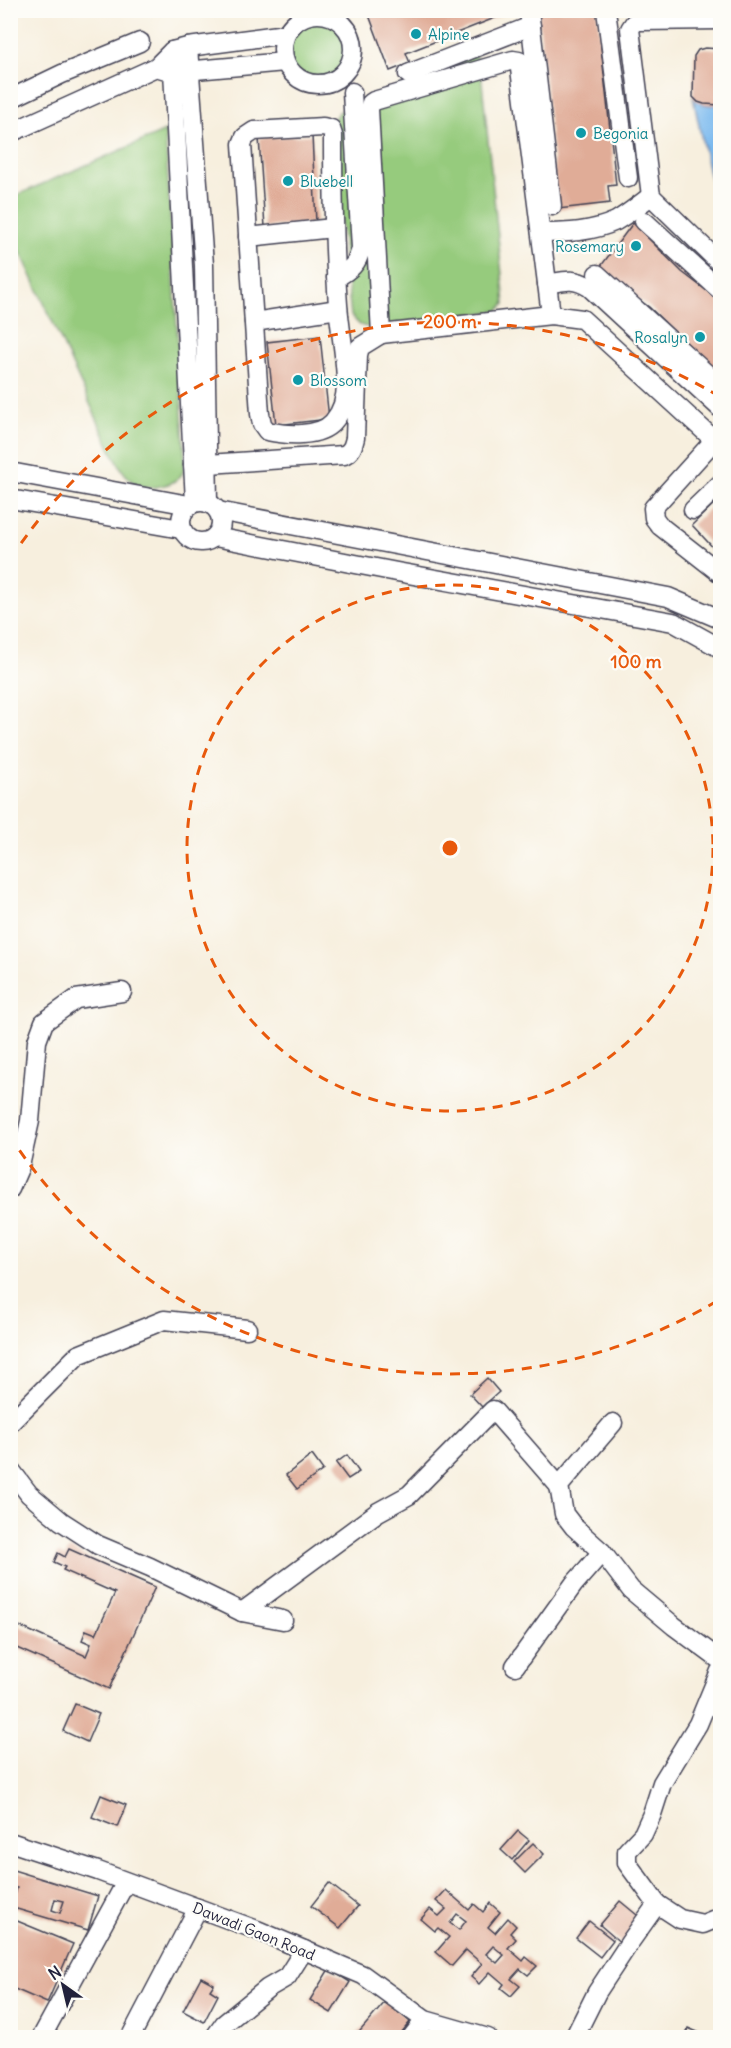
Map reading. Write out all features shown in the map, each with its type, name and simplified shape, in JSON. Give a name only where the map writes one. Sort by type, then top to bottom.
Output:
[{"type":"street","points":[[606,10],[628,178]]},
{"type":"street","points":[[322,12],[336,18],[345,26],[351,37],[352,60],[346,71],[337,79],[317,85],[307,83],[298,78],[285,62],[283,53],[286,34],[300,19],[322,12]]},
{"type":"street","points":[[408,74],[530,18],[552,206]]},
{"type":"street","points":[[720,20],[639,21],[630,29],[651,196],[720,263]]},
{"type":"street","points":[[180,49],[286,34]]},
{"type":"street","points":[[10,99],[140,42]]},
{"type":"street","points":[[180,49],[173,70],[184,266],[203,505],[221,524],[215,537]]},
{"type":"street","points":[[180,49],[173,70],[204,265],[200,465]]},
{"type":"street","points":[[371,103],[513,60],[519,61],[551,315]]},
{"type":"street","points":[[10,133],[173,70],[285,62]]},
{"type":"street","points":[[337,79],[352,92],[371,103]]},
{"type":"street","points":[[336,278],[352,268],[359,259],[361,248],[356,128],[352,92]]},
{"type":"street","points":[[371,103],[369,109],[381,334]]},
{"type":"street","points":[[323,127],[331,129],[333,135],[333,228],[346,383],[343,403],[332,424],[312,433],[267,431],[262,424],[254,322],[242,144],[244,137],[254,130],[323,127]]},
{"type":"street","points":[[541,233],[574,233],[599,227],[616,220],[651,196]]},
{"type":"street","points":[[645,221],[720,290]]},
{"type":"street","points":[[248,237],[333,228]]},
{"type":"street","points":[[184,266],[204,265]]},
{"type":"street","points":[[597,274],[720,386]]},
{"type":"street","points":[[547,284],[579,280],[589,287],[720,408]]},
{"type":"street","points":[[254,322],[338,309]]},
{"type":"street","points":[[200,465],[333,456],[350,452],[355,438],[360,347],[381,334],[551,315],[582,320],[711,437],[710,445],[653,508],[654,518],[660,526],[720,573]]},
{"type":"street","points":[[10,472],[203,505],[668,597],[720,619]]},
{"type":"street","points":[[693,510],[720,484]]},
{"type":"street","points":[[10,499],[181,529]]},
{"type":"street","points":[[203,505],[181,516],[181,529],[189,539],[196,542],[203,543],[215,537],[673,622],[720,648]]},
{"type":"street","points":[[10,1189],[20,1166],[30,1121],[37,1041],[44,1022],[76,999],[122,992]]},
{"type":"street","points":[[10,1423],[78,1355],[164,1320],[248,1329]]},
{"type":"street","points":[[242,1612],[378,1512],[409,1495],[493,1410],[559,1486],[564,1514],[574,1527],[602,1552],[631,1590],[720,1660]]},
{"type":"street","points":[[559,1486],[614,1423]]},
{"type":"street","points":[[10,1469],[29,1494],[61,1521],[98,1545],[150,1567],[242,1612],[283,1620]]},
{"type":"street","points":[[515,1666],[574,1584],[602,1552]]},
{"type":"street","points":[[720,1671],[698,1724],[662,1783],[643,1834],[627,1851],[627,1863],[657,1904],[680,1920],[703,1924],[720,1917]]},
{"type":"street","name":"Dawadi Gaon Road","points":[[10,1842],[257,1930],[363,1975],[426,2019],[488,2037]]},
{"type":"street","points":[[41,2037],[126,1882]]},
{"type":"street","points":[[574,2037],[597,1992],[657,1904]]},
{"type":"street","points":[[130,2037],[198,1908]]},
{"type":"street","points":[[214,2037],[224,2024],[268,1988],[287,1977],[304,1950]]},
{"type":"street","points":[[411,2037],[426,2019]]},
{"type":"green space","points":[[319,18],[337,23],[342,27],[346,32],[351,50],[346,68],[342,73],[337,77],[319,82],[301,77],[296,73],[292,68],[287,50],[292,32],[296,27],[301,23]]},
{"type":"green space","points":[[471,55],[476,57],[480,63],[505,304],[498,311],[367,327],[360,325],[351,316],[331,131],[335,117],[339,112]]},
{"type":"green space","points":[[165,131],[185,460],[183,473],[179,478],[168,484],[143,487],[129,479],[112,452],[11,231],[10,198]]},
{"type":"water","points":[[693,97],[702,103],[720,105],[720,191],[711,180]]},
{"type":"building","name":"Alpine","points":[[379,10],[504,10],[505,14],[406,53],[410,63],[390,71],[369,15]]},
{"type":"building","name":"Begonia","points":[[538,10],[597,10],[616,185],[608,186],[610,203],[558,209]]},
{"type":"building","points":[[720,49],[720,105],[704,104],[693,97],[694,56],[698,50]]},
{"type":"building","name":"Bluebell","points":[[312,135],[316,223],[265,227],[259,138]]},
{"type":"building","points":[[633,223],[682,272],[720,301],[720,375],[649,307],[598,270]]},
{"type":"building","name":"Blossom","points":[[320,336],[329,419],[276,425],[267,342]]},
{"type":"building","points":[[720,498],[720,555],[692,525]]},
{"type":"building","points":[[487,1378],[499,1392],[482,1407],[470,1394]]},
{"type":"building","points":[[312,1455],[323,1470],[297,1489],[286,1475]]},
{"type":"building","points":[[347,1455],[359,1472],[348,1479],[336,1463]]},
{"type":"building","points":[[69,1549],[155,1587],[109,1689],[10,1645],[10,1622],[86,1656],[91,1644],[82,1640],[86,1630],[96,1634],[115,1593],[63,1570],[65,1567],[54,1562],[58,1553],[65,1557]]},
{"type":"building","points":[[75,1704],[99,1714],[87,1742],[63,1731]]},
{"type":"building","points":[[101,1795],[126,1805],[117,1827],[92,1817]]},
{"type":"building","points":[[518,1831],[529,1840],[512,1860],[501,1850]]},
{"type":"building","points":[[533,1843],[544,1854],[525,1873],[514,1862]]},
{"type":"building","points":[[10,1869],[98,1896],[88,1930],[10,1907],[10,1898],[14,1899],[17,1888],[10,1886]],"holes":[[[55,1899],[64,1901],[60,1913],[52,1910]]]},
{"type":"building","points":[[329,1883],[358,1906],[340,1928],[311,1906]]},
{"type":"building","points":[[446,1890],[469,1910],[474,1904],[483,1912],[490,1903],[500,1912],[488,1927],[495,1933],[508,1918],[516,1926],[510,1933],[516,1939],[508,1948],[523,1961],[526,1957],[537,1966],[528,1975],[520,1969],[511,1979],[520,1986],[511,1996],[501,1988],[504,1984],[490,1972],[479,1984],[471,1977],[482,1964],[466,1950],[452,1966],[436,1952],[449,1937],[438,1928],[435,1931],[421,1919],[430,1909],[439,1916],[446,1909],[436,1901]],"holes":[[[457,1914],[466,1921],[459,1930],[450,1923]],[[493,1946],[504,1955],[497,1963],[486,1954]]]},
{"type":"building","points":[[620,1901],[643,1920],[622,1944],[600,1925]]},
{"type":"building","points":[[10,1918],[73,1944],[47,2003],[10,1987]]},
{"type":"building","points":[[589,1921],[613,1940],[600,1957],[576,1938]]},
{"type":"building","points":[[329,1969],[350,1982],[331,2013],[310,2000]]},
{"type":"building","points":[[201,1977],[214,1984],[210,1990],[218,1995],[204,2022],[183,2011]]},
{"type":"building","points":[[386,2001],[410,2022],[397,2038],[354,2038]]},
{"type":"building","points":[[688,2028],[707,2036],[706,2038],[685,2038]]},
{"type":"place","name":"Alpine","points":[[416,34]]},
{"type":"place","name":"Begonia","points":[[581,133]]},
{"type":"place","name":"Bluebell","points":[[288,181]]},
{"type":"place","name":"Rosemary","points":[[636,246]]},
{"type":"place","name":"Rosalyn","points":[[700,337]]},
{"type":"place","name":"Blossom","points":[[298,380]]}]
